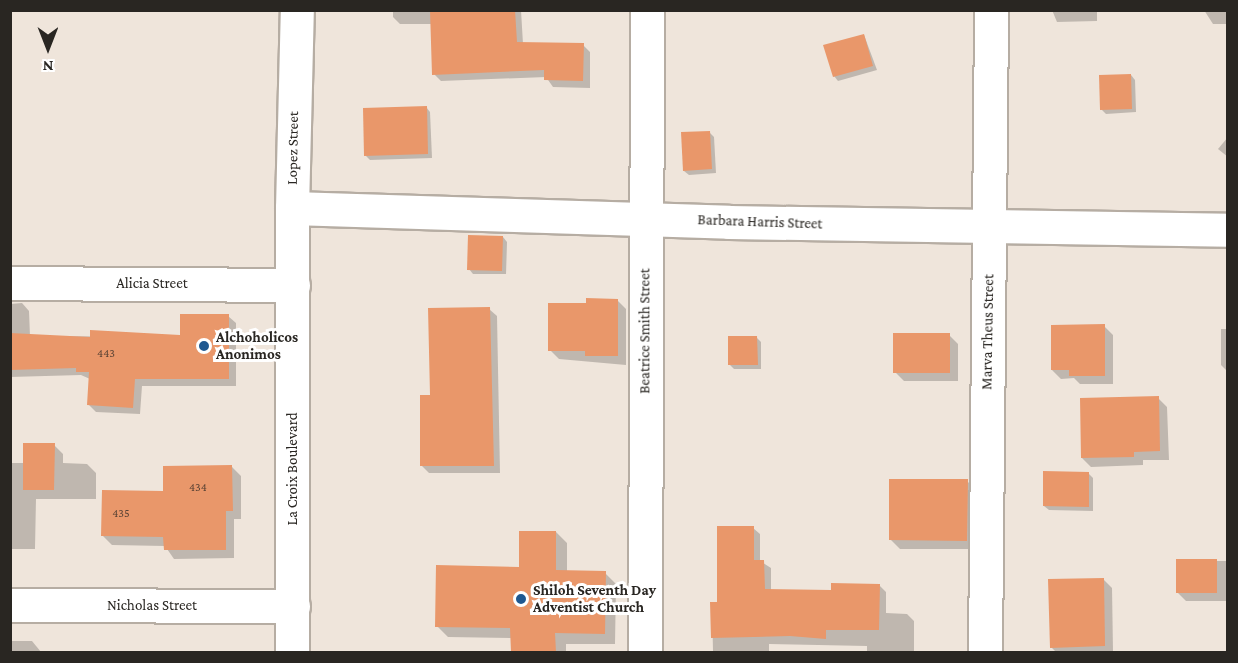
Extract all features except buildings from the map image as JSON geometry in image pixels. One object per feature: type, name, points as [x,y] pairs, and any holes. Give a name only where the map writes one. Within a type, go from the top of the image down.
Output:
[{"type":"street","name":"Lopez Street","points":[[292,285],[297,10]]},
{"type":"street","name":"Beatrice Smith Street","points":[[645,652],[647,10]]},
{"type":"street","name":"Marva Theus Street","points":[[985,652],[991,10]]},
{"type":"street","name":"Barbara Harris Street","points":[[292,208],[989,228],[1227,230]]},
{"type":"street","name":"Alicia Street","points":[[10,283],[292,285]]},
{"type":"street","name":"La Croix Boulevard","points":[[292,285],[292,652]]},
{"type":"street","name":"Nicholas Street","points":[[10,605],[292,606]]},
{"type":"place","name":"Alchoholicos Anonimos","points":[[204,346]]},
{"type":"place","name":"Shiloh Seventh Day Adventist Church","points":[[521,599]]}]
